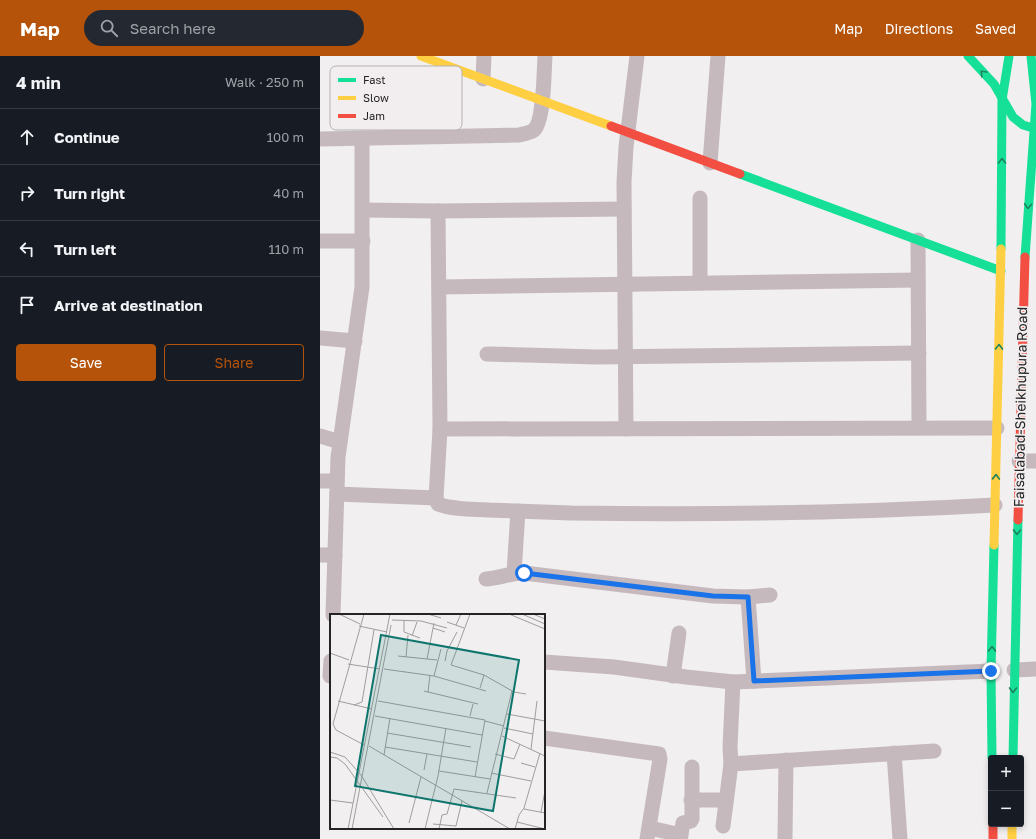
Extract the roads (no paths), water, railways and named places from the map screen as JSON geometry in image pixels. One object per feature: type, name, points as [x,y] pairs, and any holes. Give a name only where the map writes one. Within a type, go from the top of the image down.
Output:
[{"type":"main road","points":[[421,56],[448,66]]},
{"type":"main road","points":[[968,56],[994,84],[1013,117],[1022,125],[1035,130]]},
{"type":"main road","name":"Faisalabad-Sheikhupura Road","points":[[1013,755],[1019,460],[1030,277],[1036,104],[1035,80],[1031,56]]},
{"type":"main road","points":[[1014,59],[1035,80]]},
{"type":"main road","name":"Faisalabad-Sheikhupura Road","points":[[992,755],[991,671],[1001,271],[1002,100],[1014,59]]},
{"type":"main road","points":[[462,71],[1001,271]]},
{"type":"main road","points":[[993,827],[993,839]]},
{"type":"main road","points":[[1012,827],[1012,839]]},
{"type":"street","points":[[483,79],[484,56]]},
{"type":"street","points":[[320,139],[526,133],[535,129],[543,101],[545,56]]},
{"type":"street","points":[[626,429],[624,357],[624,208],[626,147],[637,56]]},
{"type":"street","points":[[710,163],[718,56]]},
{"type":"street","points":[[333,614],[327,555],[337,487],[340,442],[362,287],[362,138]]},
{"type":"street","points":[[700,198],[700,283]]},
{"type":"street","points":[[362,210],[438,211],[624,208]]},
{"type":"street","points":[[438,211],[440,429],[436,498],[438,504],[448,507],[470,509],[590,513],[873,511],[995,504]]},
{"type":"street","points":[[918,240],[919,428]]},
{"type":"street","points":[[320,241],[363,242]]},
{"type":"street","points":[[439,287],[918,280]]},
{"type":"street","points":[[320,338],[355,341]]},
{"type":"street","points":[[487,354],[624,357],[919,353]]},
{"type":"street","points":[[440,429],[997,428]]},
{"type":"street","points":[[320,436],[340,442]]},
{"type":"street","points":[[1019,460],[1036,462]]},
{"type":"street","points":[[320,481],[337,487],[436,498]]},
{"type":"street","points":[[514,573],[518,511]]},
{"type":"street","points":[[486,579],[500,578],[514,573],[524,573],[713,596],[748,597],[770,595]]},
{"type":"street","points":[[748,597],[754,681]]},
{"type":"street","points":[[673,676],[679,633]]},
{"type":"street","points":[[545,662],[614,667],[673,676],[733,682],[991,671]]},
{"type":"street","points":[[1014,670],[1036,669]]},
{"type":"street","points":[[320,674],[330,677]]},
{"type":"street","points":[[723,826],[731,764],[730,747],[733,682]]},
{"type":"street","points":[[545,738],[659,754],[660,759],[649,834],[680,837],[684,823],[691,821],[692,767]]},
{"type":"street","points":[[731,764],[934,751]]},
{"type":"street","points":[[894,753],[900,839]]},
{"type":"street","points":[[785,839],[786,760]]},
{"type":"street","points":[[691,800],[726,800]]}]
